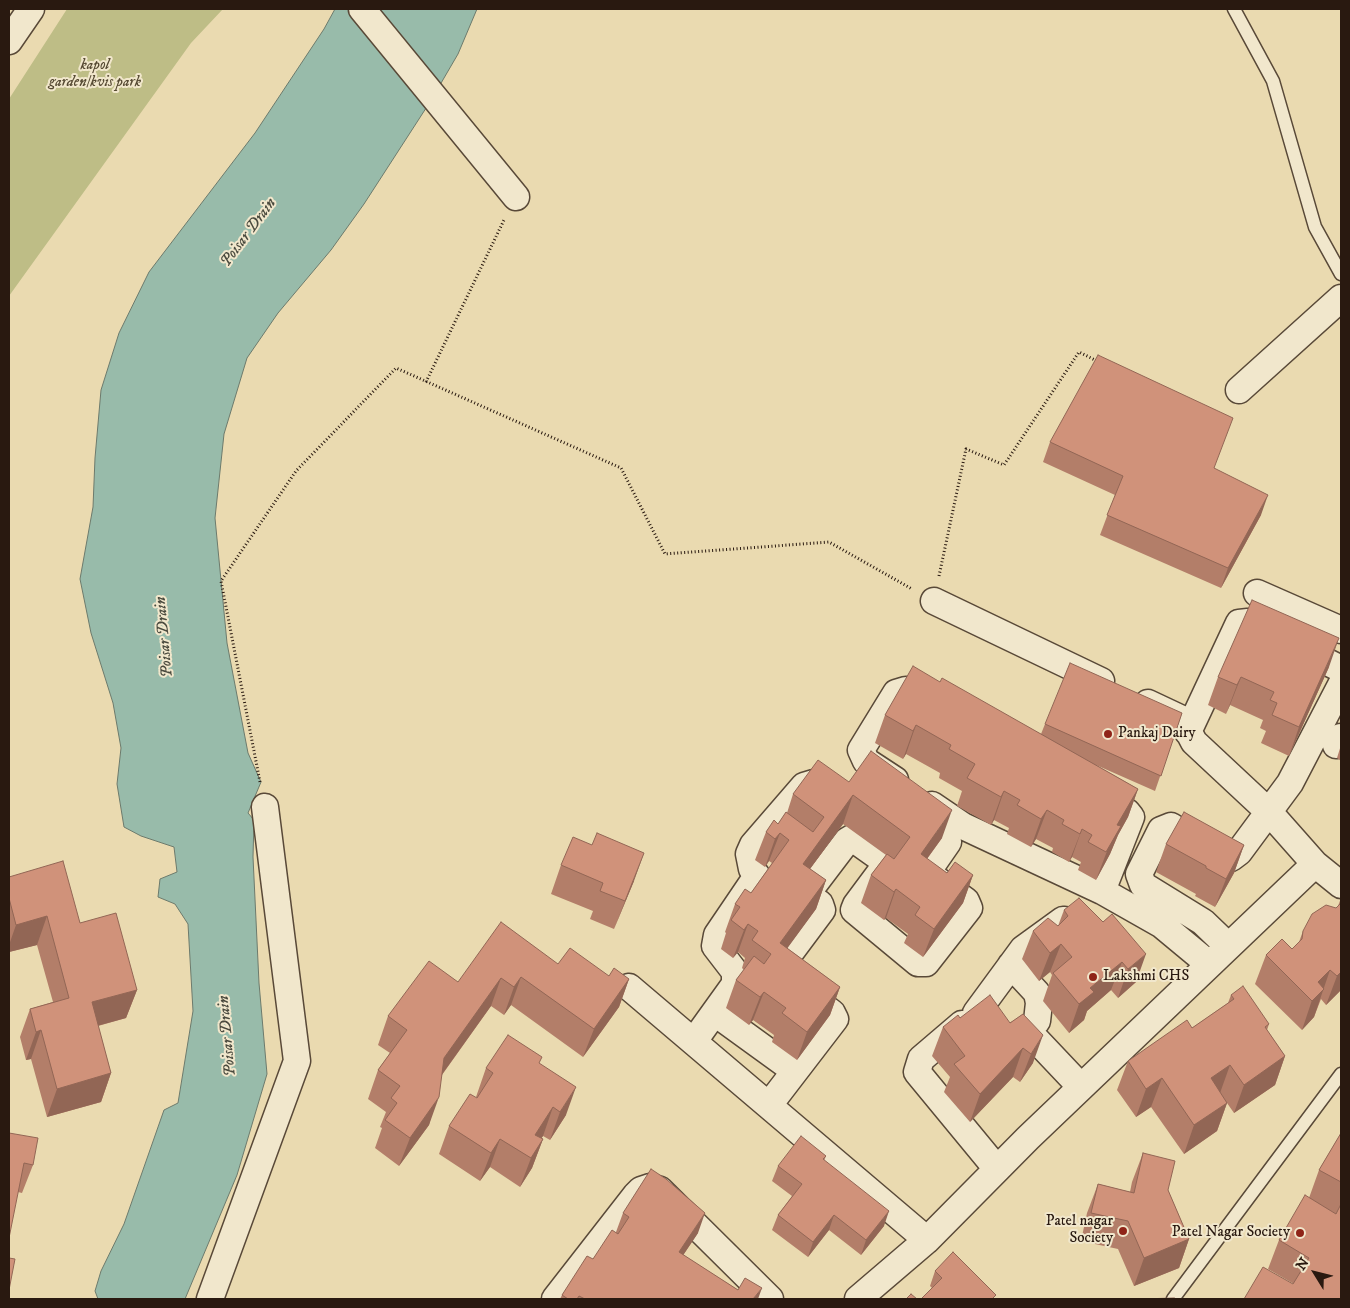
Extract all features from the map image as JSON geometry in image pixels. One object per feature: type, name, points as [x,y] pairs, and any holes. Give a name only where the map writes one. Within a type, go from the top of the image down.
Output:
[{"type":"street","points":[[9,41],[31,9]]},
{"type":"street","points":[[362,9],[516,197]]},
{"type":"street","points":[[1239,390],[1341,298]]},
{"type":"street","points":[[1257,593],[1341,630]]},
{"type":"street","points":[[934,601],[1182,719],[1194,742],[1269,812],[1315,864],[1341,885]]},
{"type":"street","points":[[1188,732],[1239,624],[1248,622],[1341,669]]},
{"type":"street","points":[[1228,946],[1203,922],[1143,884],[1138,874],[1161,830],[1171,826],[1223,858],[1231,858],[1239,852],[1290,783],[1341,685]]},
{"type":"street","points":[[948,714],[906,690],[896,693],[861,750],[866,761],[964,826],[1102,891],[1162,925],[1209,964]]},
{"type":"street","points":[[694,1041],[707,1020],[715,1013],[735,984],[735,972],[715,946],[717,935],[757,876],[752,869],[748,854],[804,786],[814,783],[831,796],[845,786],[866,776],[946,835],[948,842],[930,868],[929,874],[966,901],[969,908],[926,963],[918,963],[854,910],[885,866],[883,860],[852,838],[847,841],[809,891],[810,897],[820,904],[822,910],[778,969],[779,973],[832,1013],[835,1019],[769,1105]]},
{"type":"street","points":[[1076,784],[1127,812],[1132,817],[1102,891]]},
{"type":"street","points":[[210,1299],[297,1060],[265,807]]},
{"type":"street","points":[[858,1299],[926,1240],[997,1168],[1315,864]]},
{"type":"street","points":[[997,1168],[917,1072],[921,1059],[976,1013],[1023,948],[1062,920],[1072,921],[1094,943]]},
{"type":"street","points":[[976,1013],[996,1037],[1003,1040],[1028,1031],[1037,1021],[1039,1003],[1037,993],[1011,966]]},
{"type":"street","points":[[629,987],[926,1240]]},
{"type":"street","points":[[715,1013],[795,1071]]},
{"type":"street","points":[[1028,1031],[1081,1087]]},
{"type":"street","points":[[555,1299],[636,1195],[641,1190],[650,1187],[660,1190],[770,1299]]},
{"type":"lane","points":[[1234,9],[1273,81],[1315,227],[1341,274]]},
{"type":"lane","points":[[1173,1299],[1341,1074]]},
{"type":"path","points":[[426,382],[516,197]]},
{"type":"path","points":[[265,807],[221,581],[296,470],[396,368],[620,468],[665,554],[829,542],[934,601],[966,449],[1004,465],[1079,352],[1105,366]]},
{"type":"green space","name":"kapol garden/kvis park","points":[[67,9],[223,9],[191,43],[9,296],[9,99]]},
{"type":"water","name":"Poisar Drain","points":[[335,9],[477,9],[458,54],[430,102],[364,204],[331,250],[278,313],[247,358],[224,434],[215,518],[227,643],[248,753],[261,782],[248,813],[254,820],[253,857],[259,983],[267,1074],[237,1175],[185,1299],[98,1299],[95,1291],[101,1271],[124,1224],[164,1110],[178,1103],[193,1011],[188,924],[175,904],[158,897],[160,879],[177,872],[174,847],[141,836],[124,827],[117,784],[121,748],[113,703],[91,633],[80,579],[93,507],[101,390],[119,333],[149,272],[255,133],[324,29]]},
{"type":"building","points":[[1098,355],[1233,418],[1214,468],[1268,495],[1228,568],[1107,515],[1123,476],[1050,442]]},
{"type":"building","points":[[1252,600],[1339,638],[1299,727],[1272,715],[1277,703],[1270,700],[1274,692],[1241,677],[1237,685],[1218,677]]},
{"type":"building","name":"Pankaj Dairy","points":[[1070,663],[1182,713],[1161,776],[1045,724]]},
{"type":"building","points":[[913,666],[940,682],[942,678],[1138,789],[1117,825],[1121,826],[1106,852],[1088,842],[1092,835],[1082,829],[1080,834],[1062,824],[1064,820],[1047,810],[1041,819],[1017,805],[1020,800],[1004,791],[1001,797],[967,778],[975,764],[949,749],[951,745],[916,725],[913,731],[885,715]]},
{"type":"building","points":[[871,751],[952,810],[921,854],[947,873],[955,862],[973,875],[934,929],[915,915],[920,907],[896,889],[894,892],[871,875],[887,854],[894,859],[910,837],[853,795],[803,864],[826,880],[780,943],[840,987],[807,1032],[782,1013],[786,1008],[764,992],[760,997],[736,980],[754,956],[764,964],[771,954],[752,940],[758,931],[748,924],[744,930],[731,920],[740,907],[735,904],[745,889],[751,893],[789,840],[780,833],[775,839],[766,832],[774,820],[778,824],[786,812],[813,832],[824,817],[793,794],[818,760],[849,782]]},
{"type":"building","points":[[1184,812],[1244,845],[1226,879],[1166,844]]},
{"type":"building","points":[[597,833],[644,853],[625,901],[600,891],[603,883],[561,865],[573,837],[592,845]]},
{"type":"building","points":[[63,861],[80,923],[116,913],[137,990],[92,1002],[111,1073],[57,1089],[41,1030],[36,1032],[30,1009],[69,998],[47,916],[16,925],[9,898],[9,877]]},
{"type":"building","points":[[1079,898],[1103,922],[1112,914],[1146,954],[1128,969],[1122,962],[1090,988],[1094,992],[1079,1004],[1053,973],[1072,957],[1061,944],[1050,953],[1033,931],[1048,918],[1058,926],[1068,916],[1064,910]]},
{"type":"building","points":[[1341,903],[1341,972],[1337,976],[1330,970],[1318,982],[1324,989],[1312,1001],[1266,955],[1282,939],[1292,949],[1302,939],[1303,931],[1312,914],[1326,905],[1336,908]]},
{"type":"building","points":[[501,922],[558,964],[570,948],[609,976],[614,968],[629,979],[594,1029],[521,977],[514,987],[501,978],[444,1058],[439,1097],[410,1138],[385,1120],[397,1103],[391,1098],[400,1086],[378,1070],[407,1030],[388,1016],[429,961],[458,982]]},
{"type":"building","points":[[1243,986],[1269,1024],[1265,1027],[1285,1056],[1244,1085],[1230,1065],[1211,1078],[1227,1103],[1194,1125],[1162,1078],[1146,1089],[1128,1061],[1187,1020],[1192,1028],[1234,999],[1231,995]]},
{"type":"building","points":[[990,995],[1010,1023],[1023,1014],[1043,1035],[1031,1054],[1023,1048],[980,1094],[954,1064],[965,1056],[943,1027],[958,1015],[960,1018]]},
{"type":"building","points":[[508,1035],[542,1057],[539,1063],[576,1087],[560,1112],[553,1107],[535,1135],[543,1139],[531,1158],[500,1139],[491,1153],[449,1126],[470,1094],[477,1098],[493,1073],[486,1068]]},
{"type":"building","points":[[9,1133],[38,1138],[33,1165],[24,1163],[9,1238]]},
{"type":"building","points":[[1341,1133],[1341,1182],[1319,1170]]},
{"type":"building","points":[[801,1136],[826,1156],[823,1159],[889,1211],[866,1240],[834,1215],[813,1242],[778,1215],[802,1184],[778,1166]]},
{"type":"building","points":[[1143,1153],[1175,1161],[1168,1190],[1189,1239],[1144,1258],[1128,1221],[1091,1213],[1098,1184],[1134,1193]]},
{"type":"building","points":[[651,1169],[666,1179],[705,1213],[679,1252],[738,1290],[745,1278],[762,1288],[753,1299],[585,1299],[579,1296],[577,1299],[568,1299],[562,1295],[587,1256],[593,1259],[612,1230],[618,1234],[629,1217],[623,1213]]},
{"type":"building","points":[[1305,1195],[1336,1214],[1341,1204],[1341,1299],[1244,1299],[1263,1267],[1293,1284],[1309,1258],[1279,1240]]},
{"type":"building","points":[[953,1252],[996,1295],[992,1299],[921,1299],[942,1278],[935,1271]]},
{"type":"building","points":[[9,1258],[15,1259],[9,1290]]},
{"type":"building","points":[[911,1294],[917,1299],[906,1299]]},
{"type":"building","points":[[1174,1298],[1173,1299],[1141,1299]]},
{"type":"place","name":"Pankaj Dairy","points":[[1108,734]]},
{"type":"place","name":"Lakshmi CHS","points":[[1093,977]]},
{"type":"place","name":"Patel nagar Society","points":[[1123,1231]]},
{"type":"place","name":"Patel Nagar Society","points":[[1300,1233]]}]
